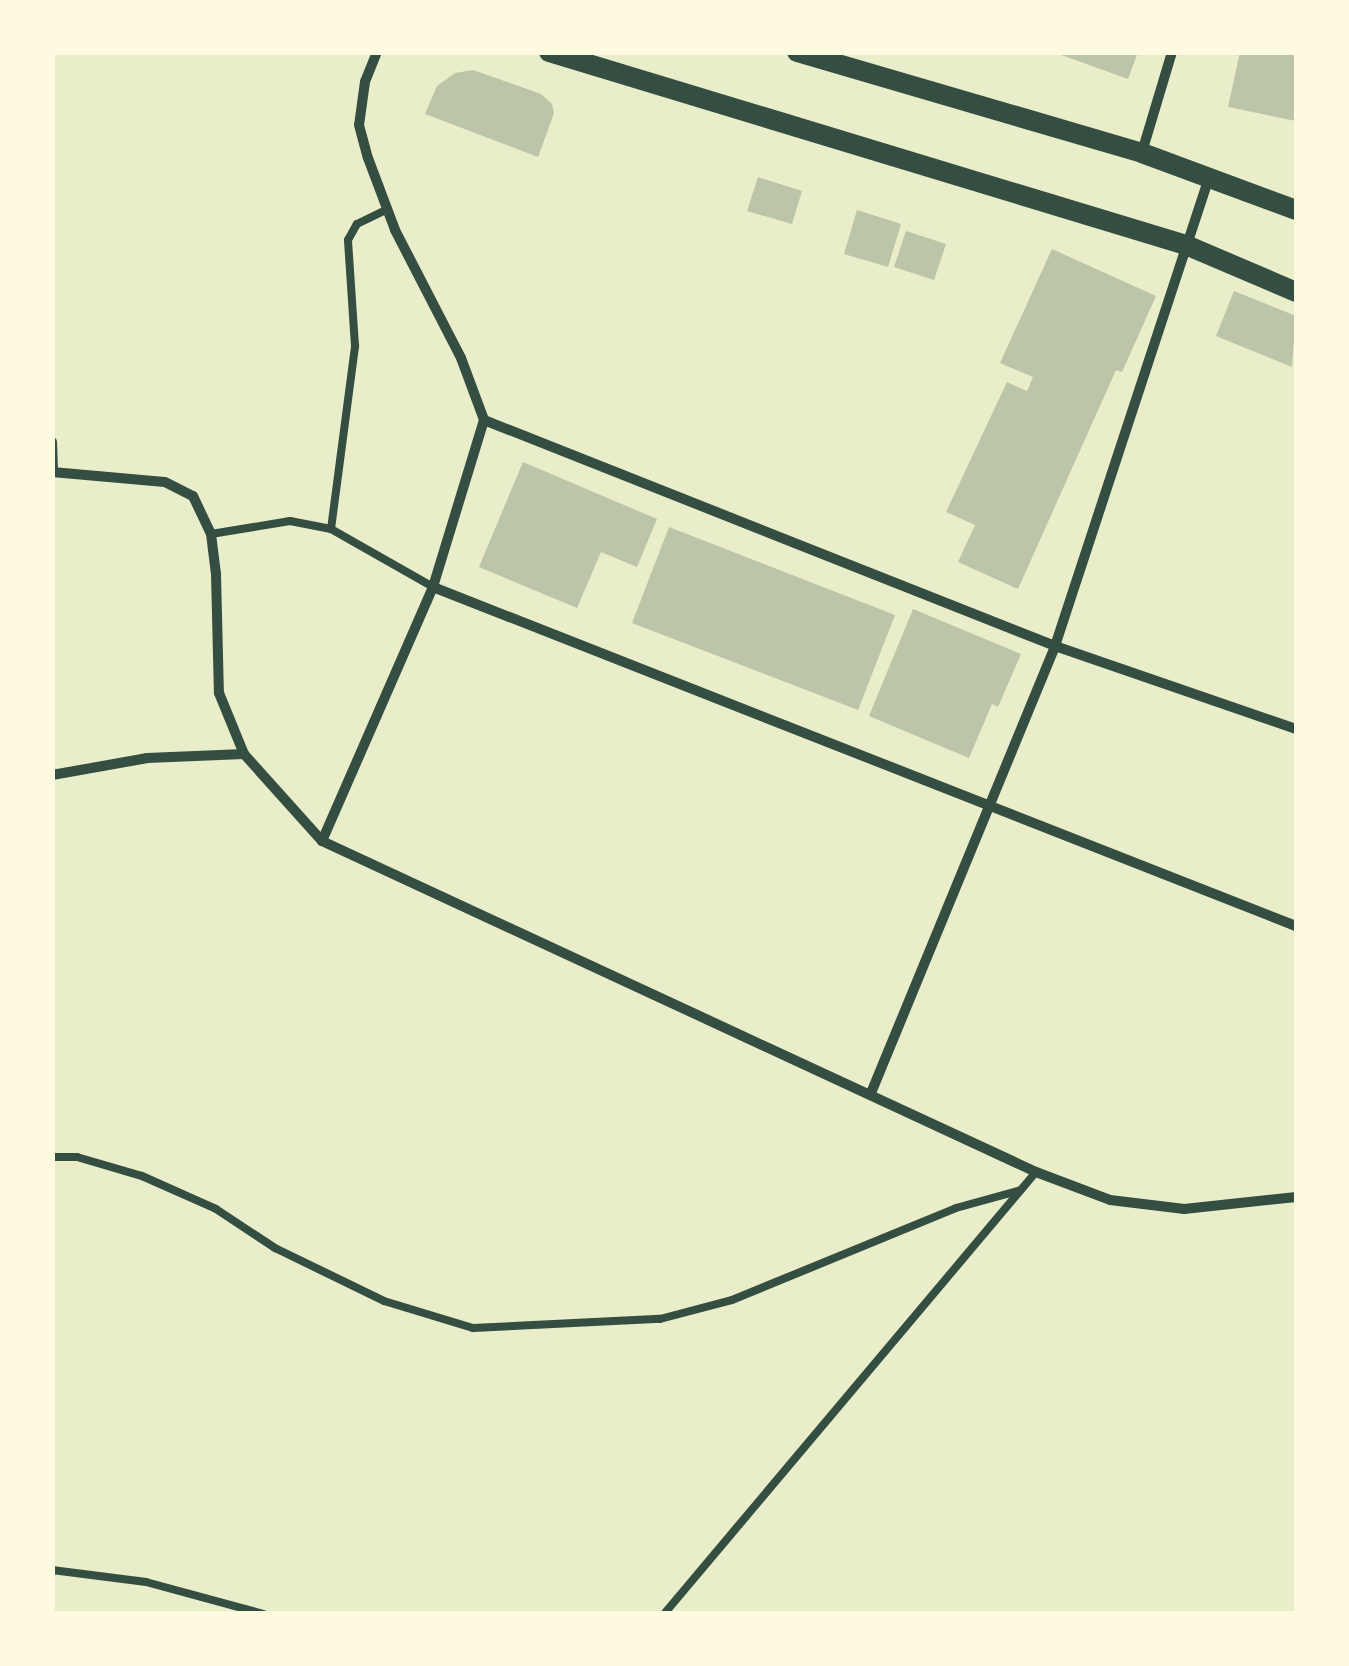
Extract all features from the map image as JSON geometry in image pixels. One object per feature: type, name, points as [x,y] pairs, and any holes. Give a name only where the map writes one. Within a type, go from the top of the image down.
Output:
[{"type":"main road","points":[[549,52],[1186,245],[1296,292]]},
{"type":"main road","points":[[797,52],[1142,153],[1296,210]]},
{"type":"street","points":[[322,842],[432,588],[484,420],[462,358],[388,209],[359,125],[365,82],[376,52]]},
{"type":"street","points":[[1142,153],[1172,52]]},
{"type":"street","points":[[871,1093],[1055,646],[1210,175]]},
{"type":"street","points":[[484,420],[1055,646],[1296,729]]},
{"type":"street","points":[[52,442],[53,472],[165,482],[194,496],[210,534],[218,693],[244,754],[322,842],[1036,1172],[1110,1200],[1184,1209],[1296,1197]]},
{"type":"street","points":[[432,588],[1296,926]]},
{"type":"street","points":[[52,776],[147,758],[244,754]]},
{"type":"lane","points":[[330,530],[355,346],[348,240],[357,224],[388,209]]},
{"type":"lane","points":[[210,534],[290,520],[330,530],[432,588]]},
{"type":"lane","points":[[52,1156],[77,1157],[142,1176],[216,1210],[275,1248],[384,1301],[473,1328],[589,1325],[678,1314],[732,1300],[956,1208],[1021,1190]]},
{"type":"lane","points":[[664,1614],[1036,1172]]},
{"type":"lane","points":[[52,1570],[146,1582],[264,1614]]},
{"type":"building","points":[[1053,52],[1138,52],[1128,79]]},
{"type":"building","points":[[1240,52],[1296,52],[1296,121],[1228,107]]},
{"type":"building","points":[[473,70],[541,94],[552,104],[554,113],[538,157],[425,114],[437,86],[455,73]]},
{"type":"building","points":[[758,177],[802,191],[792,224],[747,211]]},
{"type":"building","points":[[857,210],[901,224],[888,267],[844,254]]},
{"type":"building","points":[[906,231],[946,244],[934,280],[894,267]]},
{"type":"building","points":[[1052,249],[1156,296],[1122,372],[1116,370],[1018,589],[958,562],[975,525],[946,512],[1007,382],[1027,391],[1033,377],[1000,363]]},
{"type":"building","points":[[1234,291],[1296,316],[1292,367],[1216,336]]},
{"type":"building","points":[[523,462],[657,519],[637,567],[601,552],[577,608],[479,567]]},
{"type":"building","points":[[669,527],[895,615],[858,710],[632,623]]},
{"type":"building","points":[[913,609],[1021,654],[998,707],[992,704],[969,758],[869,716]]}]
